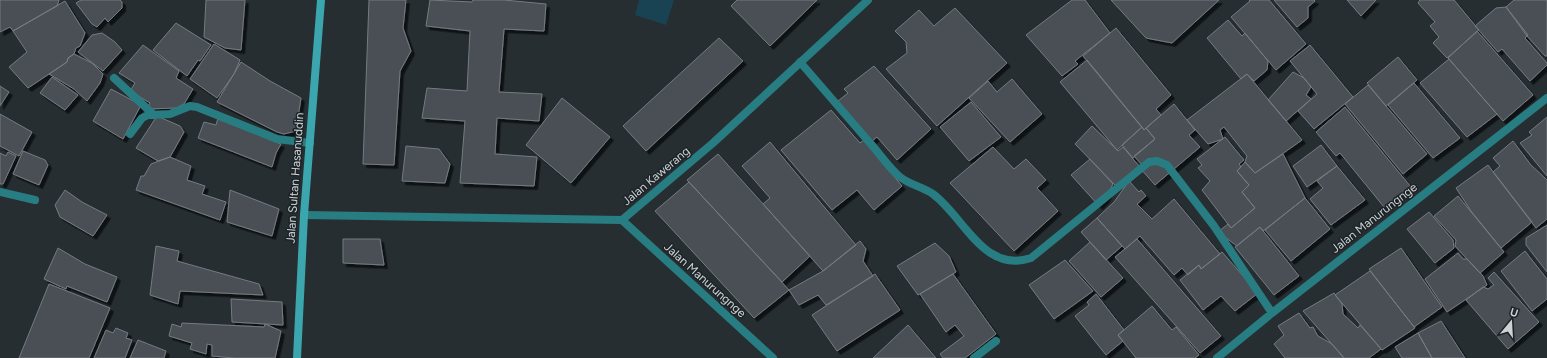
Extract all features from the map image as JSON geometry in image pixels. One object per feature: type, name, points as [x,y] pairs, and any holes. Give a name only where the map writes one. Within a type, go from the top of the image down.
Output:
[{"type":"main road","name":"Jalan Sultan Hasanuddin","points":[[297,358],[304,214],[321,0]]},
{"type":"street","name":"Jalan Kawerang","points":[[304,214],[622,220],[713,143],[868,0]]},
{"type":"street","points":[[800,62],[901,178],[932,194],[948,208],[969,233],[991,254],[1003,260],[1021,261],[1031,258],[1150,162],[1157,161],[1167,165],[1214,226],[1272,313]]},
{"type":"street","points":[[114,78],[154,115]]},
{"type":"street","name":"Jalan Manurungnge","points":[[1217,358],[1272,313],[1547,98]]},
{"type":"street","points":[[130,134],[142,118],[154,115],[170,114],[190,106],[197,107],[277,139],[310,143]]},
{"type":"street","points":[[0,192],[35,200]]},
{"type":"street","name":"Jalan Manurungnge","points":[[622,220],[773,358]]},
{"type":"street","points":[[974,358],[996,341]]},
{"type":"shaded area","points":[[639,0],[674,0],[666,25],[635,15]]},
{"type":"building","points":[[0,0],[59,0],[57,6],[13,31],[10,27],[0,32]]},
{"type":"building","points":[[81,0],[120,0],[122,2],[122,8],[108,22],[105,18],[97,27],[92,24],[76,3]]},
{"type":"building","points":[[206,0],[245,0],[241,50],[225,48],[204,37]]},
{"type":"building","points":[[369,0],[406,0],[403,28],[411,51],[400,71],[394,165],[363,164]]},
{"type":"building","points":[[430,0],[472,2],[473,0],[504,0],[546,4],[544,31],[504,29],[499,92],[542,94],[539,121],[497,118],[495,154],[537,157],[534,186],[460,183],[465,121],[422,118],[427,88],[467,91],[470,31],[426,26]]},
{"type":"building","points":[[737,0],[817,0],[770,46],[731,6]]},
{"type":"building","points":[[1072,0],[1085,0],[1110,33],[1075,61],[1078,64],[1062,76],[1026,35]]},
{"type":"building","points":[[1111,0],[1219,0],[1172,43],[1146,38]]},
{"type":"building","points":[[1249,0],[1269,0],[1306,44],[1276,70],[1231,17],[1250,1]]},
{"type":"building","points":[[1274,0],[1315,1],[1308,7],[1308,18],[1297,27]]},
{"type":"building","points":[[1347,0],[1376,0],[1361,16]]},
{"type":"building","points":[[1420,0],[1454,0],[1479,30],[1447,58],[1433,43],[1439,37],[1430,26],[1435,22],[1418,3]]},
{"type":"building","points":[[1514,0],[1547,0],[1547,56],[1545,56],[1527,36],[1506,7]]},
{"type":"building","points":[[65,1],[85,33],[80,46],[76,48],[74,54],[68,58],[67,62],[28,88],[9,67],[27,52],[13,31]]},
{"type":"building","points":[[1506,7],[1528,35],[1525,38],[1547,63],[1547,65],[1530,81],[1502,49],[1498,52],[1475,26],[1496,8]]},
{"type":"building","points":[[955,8],[1007,63],[937,126],[886,69],[907,53],[906,42],[895,31],[919,10],[934,26]]},
{"type":"building","points":[[1228,20],[1242,36],[1245,33],[1268,61],[1267,70],[1254,81],[1247,74],[1241,79],[1207,38]]},
{"type":"building","points":[[176,23],[211,45],[187,76],[153,50]]},
{"type":"building","points":[[1116,28],[1171,95],[1156,109],[1161,115],[1144,130],[1083,56]]},
{"type":"building","points":[[1477,31],[1533,95],[1503,121],[1448,58]]},
{"type":"building","points":[[102,33],[115,42],[122,50],[103,71],[78,52],[92,35]]},
{"type":"building","points":[[719,38],[743,61],[646,151],[623,126]]},
{"type":"building","points":[[214,44],[240,60],[234,74],[217,98],[190,79]]},
{"type":"building","points":[[143,45],[179,71],[176,78],[193,89],[184,104],[176,108],[147,109],[150,103],[130,91],[135,83],[119,73]]},
{"type":"building","points":[[1310,45],[1353,97],[1314,129],[1298,111],[1317,94],[1290,61]]},
{"type":"building","points":[[74,54],[92,63],[103,74],[100,83],[87,101],[74,89],[49,74],[67,62],[68,58]]},
{"type":"building","points":[[1398,57],[1417,80],[1386,106],[1367,83]]},
{"type":"building","points":[[1449,59],[1497,114],[1467,137],[1420,83]]},
{"type":"building","points":[[1087,60],[1142,127],[1117,150],[1060,82]]},
{"type":"building","points":[[241,62],[270,81],[301,98],[296,131],[284,134],[277,132],[217,102]]},
{"type":"building","points":[[874,66],[931,129],[897,160],[877,137],[872,141],[838,101],[848,93],[844,89]]},
{"type":"building","points":[[1293,72],[1304,78],[1311,87],[1306,95],[1311,99],[1286,121],[1268,100]]},
{"type":"building","points":[[1247,74],[1302,140],[1255,173],[1245,162],[1247,156],[1224,127],[1220,130],[1223,139],[1208,144],[1187,120]]},
{"type":"building","points":[[52,77],[78,95],[65,110],[40,93]]},
{"type":"building","points":[[1012,79],[1042,114],[1010,142],[969,98],[988,81],[997,92]]},
{"type":"building","points":[[1414,83],[1460,138],[1433,158],[1388,105]]},
{"type":"building","points":[[1368,85],[1427,154],[1403,174],[1345,104]]},
{"type":"building","points":[[0,86],[9,92],[0,106]]},
{"type":"building","points":[[111,89],[141,105],[123,139],[93,121]]},
{"type":"building","points":[[562,98],[610,137],[571,183],[526,145]]},
{"type":"building","points":[[971,102],[1001,137],[969,161],[940,127]]},
{"type":"building","points":[[1174,104],[1195,130],[1189,135],[1200,147],[1155,185],[1140,168],[1143,166],[1134,156],[1155,139],[1146,128]]},
{"type":"building","points":[[1345,107],[1411,187],[1384,207],[1340,153],[1336,156],[1316,132]]},
{"type":"building","points":[[831,110],[860,143],[864,140],[902,186],[874,210],[857,190],[832,210],[781,150]]},
{"type":"building","points":[[0,114],[32,132],[19,156],[0,146]]},
{"type":"building","points":[[157,116],[180,126],[184,132],[170,157],[158,161],[136,148]]},
{"type":"building","points":[[1547,117],[1547,176],[1520,143],[1532,135],[1529,132]]},
{"type":"building","points":[[218,118],[281,144],[276,153],[272,167],[198,138],[204,122],[216,125]]},
{"type":"building","points":[[1092,126],[1118,151],[1123,147],[1139,166],[1116,186],[1075,144]]},
{"type":"building","points":[[1142,127],[1144,130],[1146,128],[1155,139],[1133,158],[1122,145]]},
{"type":"building","points":[[1225,137],[1244,160],[1239,164],[1241,167],[1237,171],[1249,185],[1242,192],[1255,208],[1231,228],[1202,190],[1210,181],[1198,168],[1202,165],[1197,159]]},
{"type":"building","points":[[1513,141],[1531,165],[1547,180],[1547,219],[1536,228],[1493,172],[1500,166],[1493,158]]},
{"type":"building","points":[[770,142],[856,245],[823,271],[763,204],[770,198],[742,166]]},
{"type":"building","points":[[1321,145],[1337,166],[1307,187],[1293,166]]},
{"type":"building","points":[[406,146],[439,149],[450,164],[445,183],[402,181]]},
{"type":"building","points":[[993,147],[1014,169],[1026,159],[1046,180],[1037,188],[1058,211],[1014,251],[950,183]]},
{"type":"building","points":[[23,151],[45,160],[48,165],[39,185],[13,174]]},
{"type":"building","points":[[8,152],[16,156],[3,184],[0,184],[0,153],[6,156]]},
{"type":"building","points":[[718,154],[810,256],[782,282],[687,180]]},
{"type":"building","points":[[1283,154],[1305,198],[1263,231],[1260,227],[1237,246],[1218,232],[1228,224],[1231,228],[1255,208],[1242,192],[1249,185],[1237,171],[1245,162],[1255,173]]},
{"type":"building","points":[[170,157],[191,166],[187,180],[205,186],[202,194],[226,202],[220,220],[136,190],[141,176],[144,176],[151,164]]},
{"type":"building","points":[[1090,159],[1113,184],[1105,200],[1099,206],[1071,175]]},
{"type":"building","points":[[1488,165],[1532,222],[1501,248],[1471,211],[1456,188]]},
{"type":"building","points":[[1337,166],[1365,200],[1331,225],[1310,199],[1323,188],[1317,181]]},
{"type":"building","points":[[1129,181],[1139,192],[1141,190],[1146,196],[1137,204],[1152,219],[1174,199],[1220,254],[1201,269],[1199,265],[1188,275],[1182,268],[1174,275],[1140,236],[1125,249],[1097,218],[1114,202]]},
{"type":"building","points":[[689,182],[789,290],[754,318],[655,211]]},
{"type":"building","points":[[65,190],[82,202],[107,215],[93,236],[60,217],[55,205]]},
{"type":"building","points":[[230,190],[279,209],[272,236],[227,222]]},
{"type":"building","points":[[1458,196],[1504,252],[1480,273],[1455,246],[1456,240],[1434,216]]},
{"type":"building","points":[[1305,198],[1330,229],[1291,261],[1265,230]]},
{"type":"building","points":[[1429,212],[1453,240],[1454,248],[1435,263],[1407,229]]},
{"type":"building","points":[[1097,218],[1122,246],[1106,260],[1081,232]]},
{"type":"building","points":[[1547,225],[1547,272],[1526,245],[1526,238]]},
{"type":"building","points":[[1260,227],[1299,276],[1274,295],[1235,247]]},
{"type":"building","points":[[343,239],[380,239],[384,265],[343,263]]},
{"type":"building","points":[[1137,239],[1221,336],[1200,353],[1115,257]]},
{"type":"building","points":[[860,241],[866,249],[863,261],[873,276],[826,305],[818,295],[799,305],[789,290],[823,271]]},
{"type":"building","points":[[1090,242],[1123,278],[1101,297],[1069,261]]},
{"type":"building","points":[[935,243],[949,256],[956,272],[918,295],[897,266]]},
{"type":"building","points":[[156,246],[179,251],[177,261],[259,284],[263,295],[180,291],[178,304],[150,295]]},
{"type":"building","points":[[58,248],[85,264],[117,277],[107,302],[67,286],[66,289],[44,279]]},
{"type":"building","points":[[1401,248],[1442,307],[1414,327],[1369,269]]},
{"type":"building","points":[[1525,251],[1547,279],[1547,299],[1532,311],[1501,271]]},
{"type":"building","points":[[1222,252],[1258,293],[1235,311],[1221,296],[1203,310],[1180,280],[1199,265],[1201,269]]},
{"type":"building","points":[[1458,253],[1463,259],[1467,259],[1483,276],[1487,285],[1447,312],[1425,279]]},
{"type":"building","points":[[1065,260],[1093,291],[1054,319],[1029,285]]},
{"type":"building","points":[[1370,271],[1415,328],[1382,350],[1335,295]]},
{"type":"building","points":[[1494,272],[1539,322],[1508,349],[1466,300],[1483,287],[1488,289],[1494,285],[1488,278]]},
{"type":"building","points":[[875,274],[900,310],[837,351],[812,315]]},
{"type":"building","points":[[953,274],[996,334],[965,358],[943,358],[940,354],[964,336],[955,325],[946,332],[920,294]]},
{"type":"building","points":[[49,284],[110,308],[89,358],[19,358]]},
{"type":"building","points":[[1334,293],[1342,304],[1343,314],[1358,328],[1360,325],[1381,349],[1369,358],[1344,358],[1303,311]]},
{"type":"building","points":[[1096,294],[1124,330],[1118,335],[1123,341],[1106,355],[1075,316],[1089,305],[1087,302]]},
{"type":"building","points":[[231,299],[282,302],[283,325],[232,322]]},
{"type":"building","points":[[1152,306],[1172,330],[1176,327],[1199,355],[1195,358],[1136,358],[1118,335]]},
{"type":"building","points":[[1299,313],[1310,328],[1313,327],[1318,336],[1332,344],[1344,358],[1285,358],[1274,344],[1284,335],[1278,326]]},
{"type":"building","points":[[1441,321],[1465,358],[1432,358],[1418,333]]},
{"type":"building","points":[[182,323],[264,327],[265,324],[281,331],[275,358],[234,358],[212,356],[212,345],[207,344],[206,354],[190,349],[192,343],[169,336],[172,324],[181,327]]},
{"type":"building","points":[[908,325],[936,358],[873,358]]},
{"type":"building","points":[[116,328],[128,333],[126,338],[132,340],[125,358],[94,358],[106,330],[113,333]]},
{"type":"building","points":[[1418,333],[1432,358],[1402,358],[1395,347]]},
{"type":"building","points":[[138,340],[166,351],[164,358],[130,358]]}]
